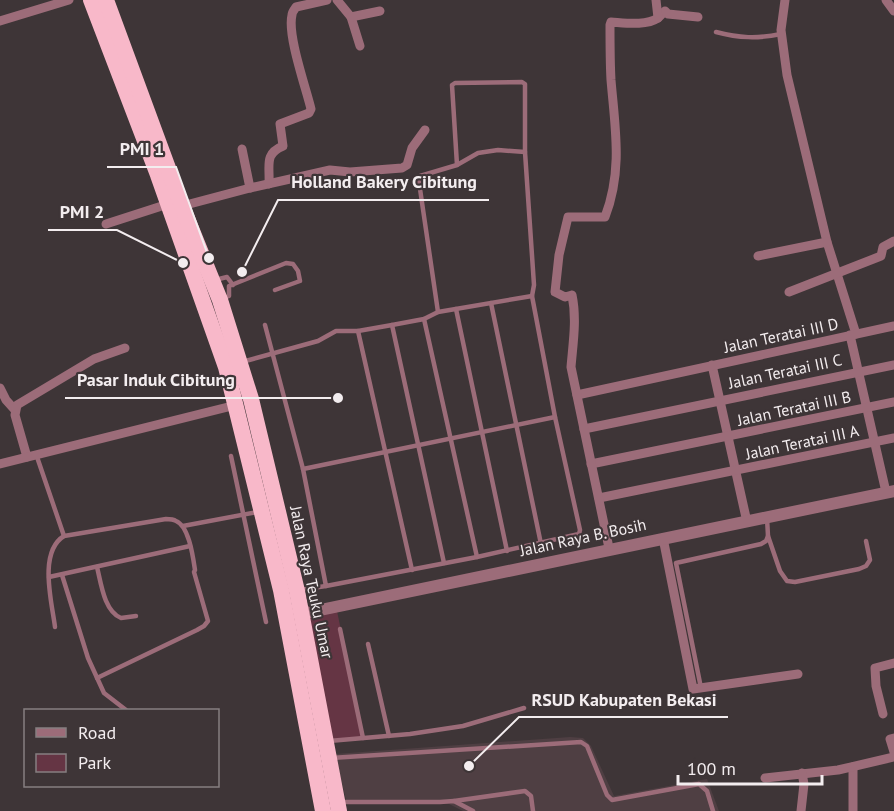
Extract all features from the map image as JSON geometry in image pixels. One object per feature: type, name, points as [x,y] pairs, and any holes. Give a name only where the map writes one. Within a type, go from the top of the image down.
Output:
[{"type":"highway","points":[[91,0],[164,173]]},
{"type":"highway","points":[[106,0],[175,205],[233,365]]},
{"type":"highway","points":[[175,205],[220,300],[233,365]]},
{"type":"highway","name":"Jalan Raya Teuku Umar","points":[[233,365],[236,405],[263,512],[330,807]]},
{"type":"highway","name":"Jalan Raya Teuku Umar","points":[[233,365],[251,399],[297,591],[330,758],[330,807]]},
{"type":"street","points":[[0,21],[69,0]]},
{"type":"street","points":[[269,184],[270,154],[273,150],[283,146],[280,124],[309,113],[311,109],[295,48],[291,25],[292,15],[296,7],[327,0]]},
{"type":"street","points":[[337,0],[351,17],[360,46]]},
{"type":"street","points":[[656,0],[658,18]]},
{"type":"street","points":[[785,0],[782,34],[788,75],[827,242],[853,335],[858,371],[874,442],[890,492]]},
{"type":"street","points":[[886,0],[894,11]]},
{"type":"street","points":[[351,17],[380,11]]},
{"type":"street","points":[[609,548],[571,367],[574,340],[572,295],[565,297],[555,292],[559,255],[568,218],[605,217],[615,182],[618,148],[611,80],[611,22],[643,23],[658,18],[665,11],[668,14],[698,17]]},
{"type":"street","points":[[106,224],[175,205],[330,170],[350,172],[402,168],[407,165],[412,148],[425,130]]},
{"type":"street","points":[[242,149],[250,188]]},
{"type":"street","points":[[789,292],[881,256],[883,247],[894,241]]},
{"type":"street","points":[[758,256],[827,242]]},
{"type":"street","name":"Jalan Teratai III D","points":[[577,395],[894,326]]},
{"type":"street","points":[[31,456],[15,416],[17,405],[94,359],[125,348]]},
{"type":"street","points":[[712,365],[747,522]]},
{"type":"street","name":"Jalan Teratai III C","points":[[584,429],[894,365]]},
{"type":"street","points":[[0,388],[6,400],[15,410]]},
{"type":"street","name":"Jalan Teratai III B","points":[[591,464],[894,402]]},
{"type":"street","points":[[0,464],[236,405]]},
{"type":"street","name":"Jalan Teratai III A","points":[[598,498],[894,438]]},
{"type":"street","name":"Jalan Raya B. Bosih","points":[[301,614],[609,548],[890,492]]},
{"type":"street","points":[[663,538],[693,689],[798,674]]},
{"type":"street","points":[[282,601],[294,612],[301,614]]},
{"type":"street","points":[[883,714],[876,686],[875,668],[894,663]]},
{"type":"street","points":[[894,738],[890,739],[894,752]]},
{"type":"street","points":[[765,778],[853,767],[894,757]]},
{"type":"street","points":[[853,767],[853,811]]},
{"type":"street","points":[[801,811],[804,784],[802,773]]},
{"type":"lane","points":[[716,32],[750,39],[782,34]]},
{"type":"lane","points":[[297,591],[541,544],[577,536],[580,530],[532,296],[534,285],[525,152],[525,84],[522,82],[455,83],[451,86],[457,165]]},
{"type":"lane","points":[[438,312],[420,176],[457,165],[478,153],[498,150],[525,152]]},
{"type":"lane","points":[[220,300],[229,296],[230,286],[286,263],[293,264],[298,271],[300,281],[274,290]]},
{"type":"lane","points":[[212,281],[227,277],[233,285]]},
{"type":"lane","points":[[233,365],[318,341],[336,331],[358,331],[392,326],[423,319],[438,312],[532,296]]},
{"type":"lane","points":[[491,303],[541,544]]},
{"type":"lane","points":[[456,309],[507,551]]},
{"type":"lane","points":[[423,319],[477,557]]},
{"type":"lane","points":[[265,325],[303,469],[326,586]]},
{"type":"lane","points":[[392,326],[444,563]]},
{"type":"lane","points":[[358,331],[412,570]]},
{"type":"lane","points":[[303,469],[555,417]]},
{"type":"lane","points":[[31,456],[64,536]]},
{"type":"lane","points":[[231,456],[266,622]]},
{"type":"lane","points":[[183,526],[243,513],[263,512]]},
{"type":"lane","points":[[767,518],[768,536],[780,571],[787,581],[795,582],[866,566],[870,560],[866,541]]},
{"type":"lane","points":[[55,627],[48,566],[57,540],[64,536],[166,519],[176,520],[183,526],[208,621],[204,626],[97,678]]},
{"type":"lane","points":[[700,683],[676,563],[761,544],[768,536]]},
{"type":"lane","points":[[49,577],[190,546]]},
{"type":"lane","points":[[97,567],[105,597],[112,612],[121,618],[136,616]]},
{"type":"lane","points":[[62,575],[97,678],[104,693],[124,709]]},
{"type":"lane","points":[[340,629],[363,738]]},
{"type":"lane","points":[[368,644],[389,736]]},
{"type":"lane","points":[[326,741],[389,736],[463,726],[524,708]]},
{"type":"lane","points":[[330,758],[581,742],[587,746],[607,795],[612,800],[699,784],[707,791],[713,811]]},
{"type":"lane","points":[[330,807],[453,801],[525,791],[531,796],[533,811]]},
{"type":"lane","points":[[453,801],[473,811]]},
{"type":"shaded area","points":[[570,737],[583,738],[591,746],[614,796],[707,779],[719,811],[463,811],[449,804],[346,800],[335,754]]},
{"type":"green space","points":[[336,606],[363,738],[326,741],[288,607]]},
{"type":"place","name":"PMI 1","points":[[209,258]]},
{"type":"place","name":"PMI 2","points":[[183,263]]},
{"type":"place","name":"Holland Bakery Cibitung","points":[[242,272]]},
{"type":"place","name":"Pasar Induk Cibitung","points":[[338,398]]},
{"type":"place","name":"RSUD Kabupaten Bekasi","points":[[469,766]]}]
